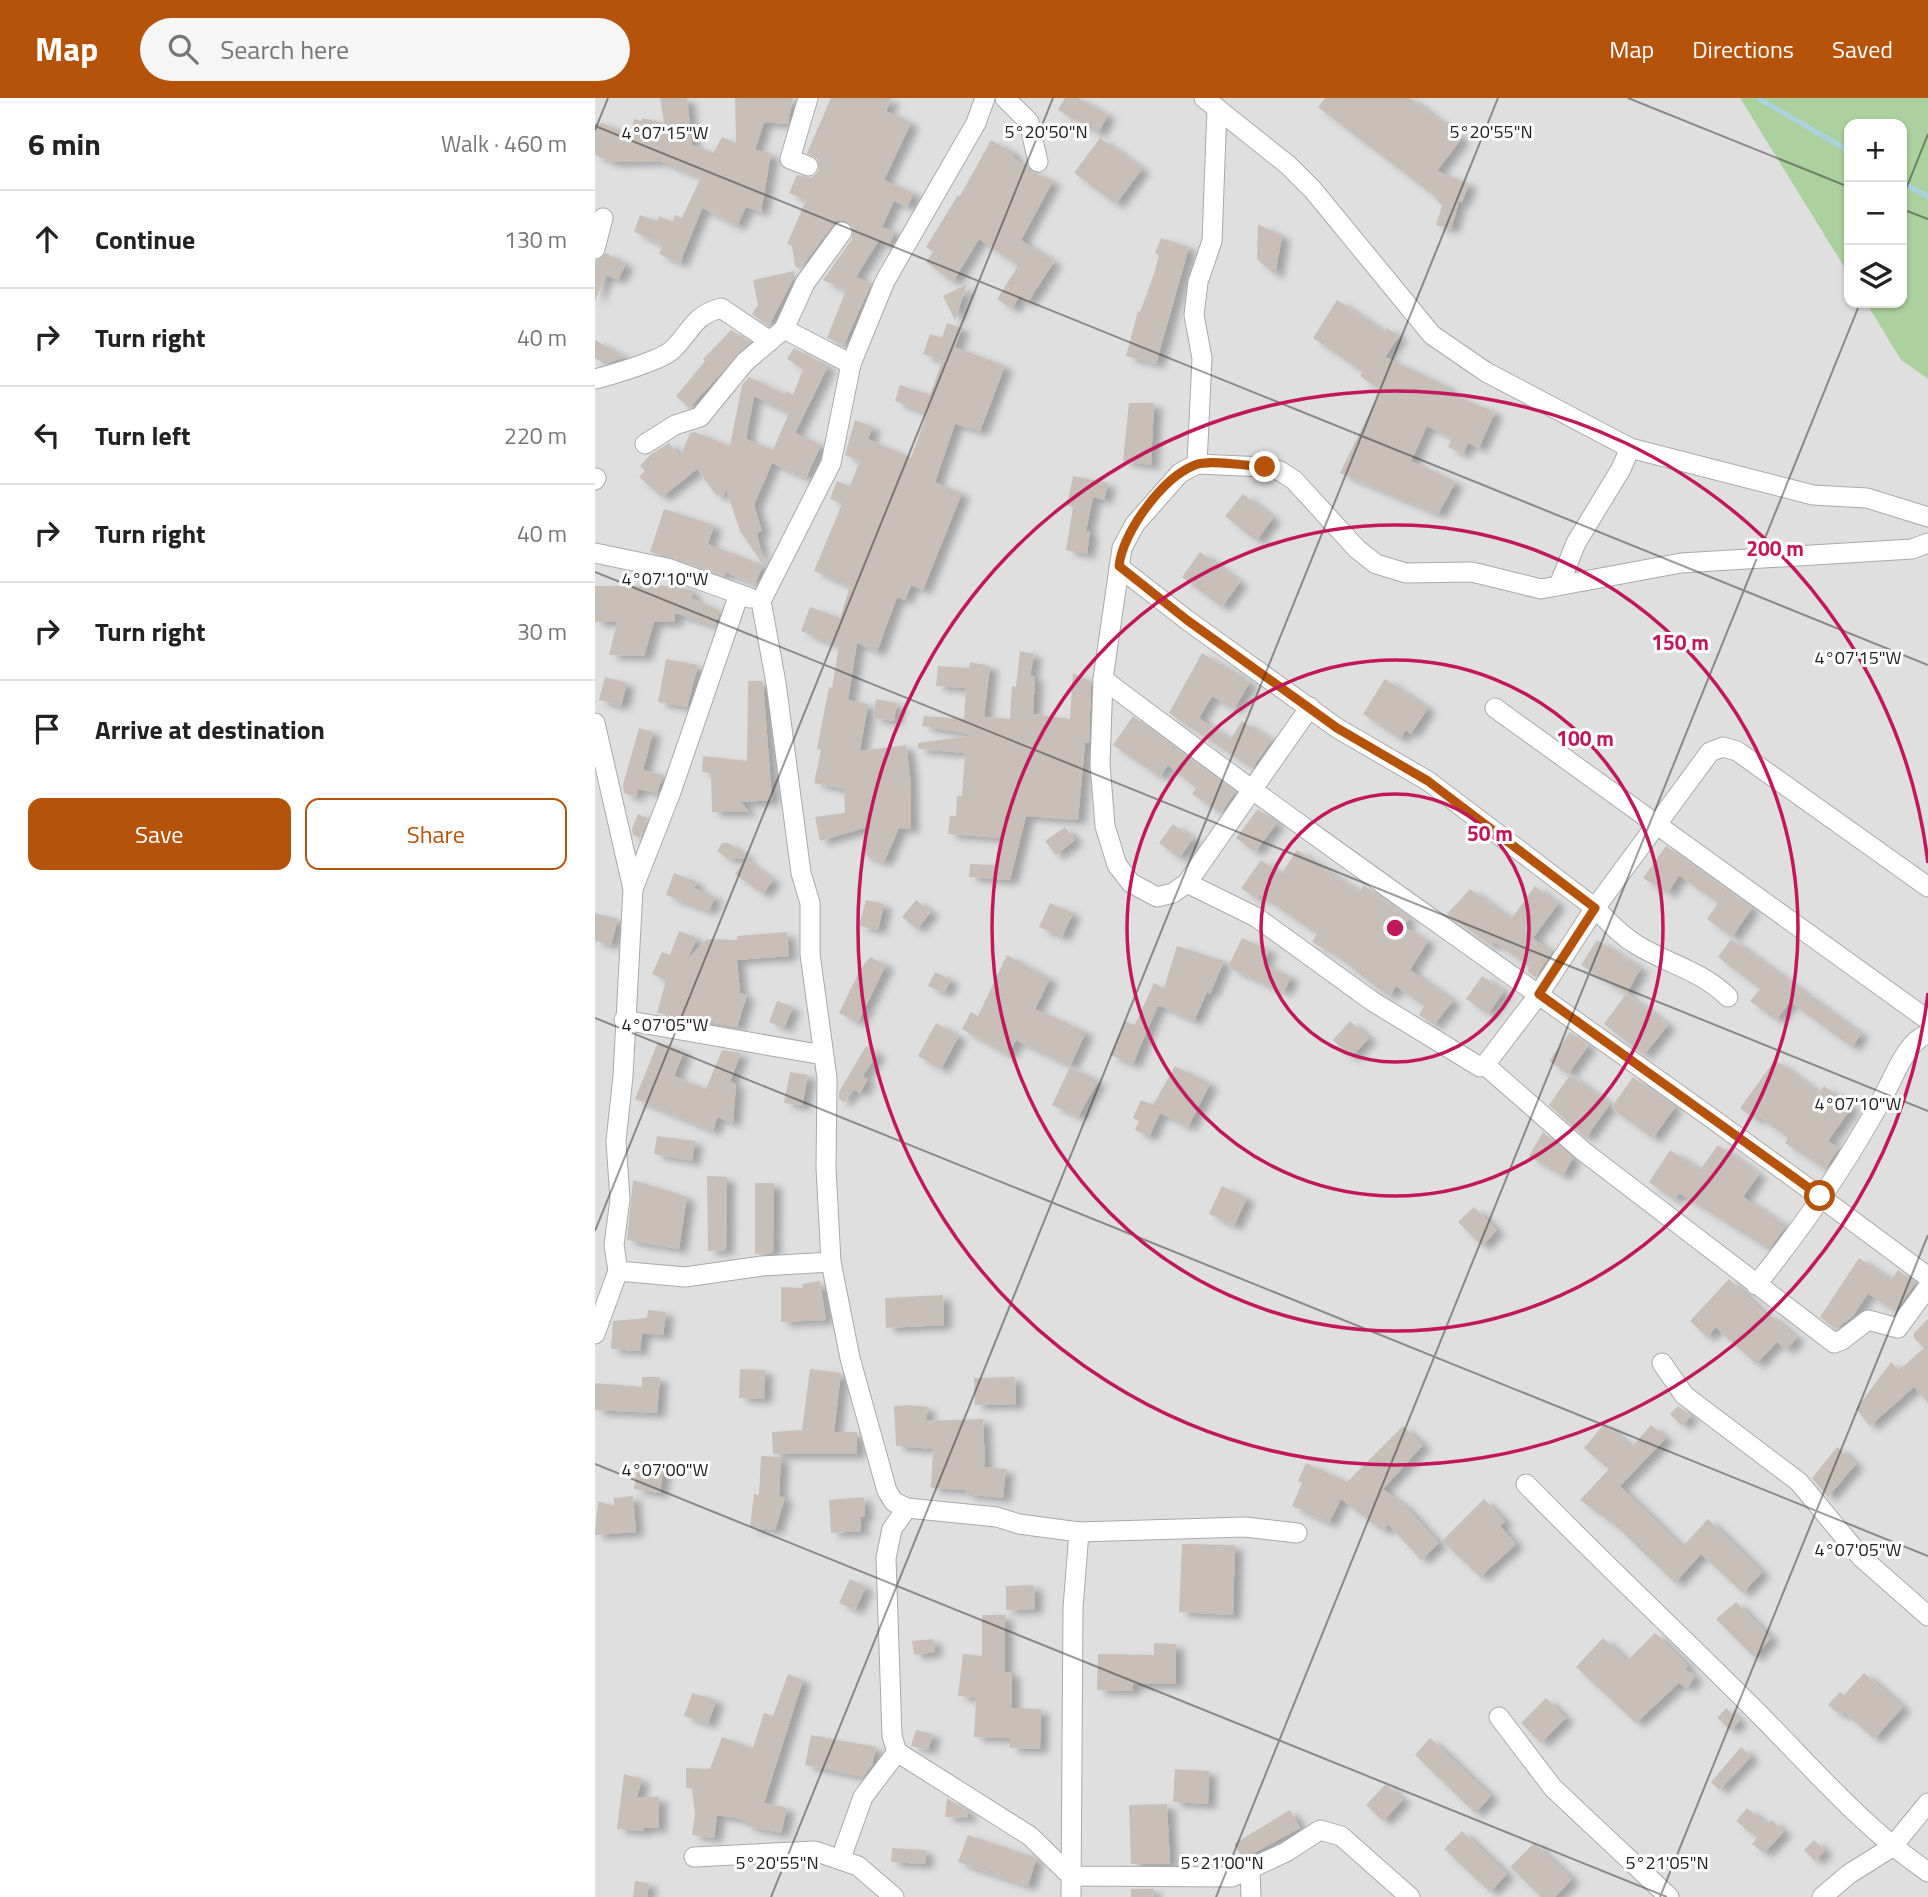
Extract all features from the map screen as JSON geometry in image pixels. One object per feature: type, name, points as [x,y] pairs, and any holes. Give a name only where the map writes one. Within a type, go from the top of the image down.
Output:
[{"type":"street","points":[[808,166],[790,159],[809,98]]},
{"type":"street","points":[[985,98],[976,123],[885,281],[851,365],[831,463],[761,601],[776,683],[801,873],[810,903],[810,954],[827,1078],[826,1168],[831,1262],[850,1358],[883,1479],[894,1502],[907,1508],[997,1517],[1019,1524],[1079,1532],[1245,1527],[1297,1533]]},
{"type":"street","points":[[1005,98],[1029,122],[1038,162]]},
{"type":"street","points":[[1210,103],[1288,165],[1313,190],[1401,299],[1449,349],[1630,448],[1812,495],[1867,498],[1928,517]]},
{"type":"street","points":[[1197,464],[1202,358],[1194,315],[1198,282],[1212,241],[1210,103]]},
{"type":"street","points":[[595,249],[603,218]]},
{"type":"street","points":[[645,444],[675,425],[700,416],[745,362],[777,335],[805,283],[842,232]]},
{"type":"street","points":[[595,379],[635,368],[671,352],[698,316],[721,308],[777,335],[851,365]]},
{"type":"street","points":[[1559,586],[1576,543],[1621,469],[1630,448]]},
{"type":"street","points":[[1310,707],[1187,883],[1173,893],[1157,897],[1131,883],[1117,865],[1105,826],[1100,764],[1103,679],[1119,566],[1122,548],[1135,524],[1180,473],[1197,464],[1265,467],[1280,471],[1294,480],[1357,549],[1376,564],[1406,573],[1472,572],[1526,587],[1559,586],[1681,563],[1912,549],[1928,543]]},
{"type":"street","points":[[595,553],[667,568],[761,601]]},
{"type":"street","points":[[1119,566],[1187,620],[1337,728],[1428,781],[1595,908],[1620,933],[1638,946],[1698,974],[1728,997]]},
{"type":"street","points":[[633,889],[671,792],[739,594]]},
{"type":"street","points":[[1103,679],[1250,790],[1539,994],[1928,1277]]},
{"type":"street","points":[[1495,708],[1928,1020]]},
{"type":"street","points":[[595,723],[633,889],[623,1076],[616,1141],[620,1199],[614,1245],[618,1272],[595,1334]]},
{"type":"street","points":[[1485,1065],[1539,994],[1595,908],[1710,752],[1723,747],[1737,751],[1928,887]]},
{"type":"street","points":[[1187,883],[1256,917],[1372,1001],[1473,1065],[1485,1065],[1583,1151],[1834,1343],[1868,1320],[1898,1328],[1928,1287]]},
{"type":"street","points":[[624,1020],[823,1055]]},
{"type":"street","points":[[1756,1285],[1792,1239],[1857,1143],[1902,1060],[1921,1036],[1928,1034]]},
{"type":"street","points":[[618,1272],[685,1277],[762,1266],[831,1262]]},
{"type":"street","points":[[1662,1363],[1684,1395],[1800,1482],[1861,1557],[1928,1616]]},
{"type":"street","points":[[1527,1484],[1615,1575],[1754,1709],[1854,1814],[1892,1847],[1928,1872]]},
{"type":"street","points":[[907,1508],[892,1529],[885,1558],[892,1736],[897,1752],[1030,1836],[1071,1876],[1232,1877],[1286,1852],[1320,1830],[1341,1836],[1410,1897]]},
{"type":"street","points":[[1071,1897],[1073,1608],[1079,1532]]},
{"type":"street","points":[[1499,1717],[1553,1788],[1669,1897]]},
{"type":"street","points":[[841,1858],[863,1797],[897,1752]]},
{"type":"street","points":[[1822,1897],[1849,1874],[1892,1847],[1928,1803]]},
{"type":"street","points":[[694,1857],[815,1851],[858,1866],[894,1897]]},
{"type":"street","points":[[1250,1869],[1251,1897]]},
{"type":"shaded area","points":[[595,98],[1740,98],[1844,267],[1844,308],[1869,308],[1901,360],[1928,379],[1928,1897],[595,1897]]},
{"type":"green space","points":[[1740,98],[1928,98],[1928,379],[1901,360],[1869,308],[1907,308],[1907,119],[1844,119],[1844,267]]},
{"type":"building","points":[[660,98],[687,98],[692,145],[713,153],[722,137],[736,143],[735,98],[793,98],[788,124],[764,122],[755,150],[771,153],[761,212],[746,207],[737,226],[702,208],[680,263],[659,254],[663,245],[634,232],[640,215],[657,221],[659,216],[672,222],[675,215],[682,218],[701,177],[660,161],[612,162],[595,155],[595,124],[603,123],[630,135],[634,119],[664,123]]},
{"type":"building","points":[[831,98],[892,98],[886,111],[911,123],[884,180],[914,193],[907,207],[894,201],[882,227],[895,232],[889,245],[879,240],[856,277],[871,284],[844,345],[827,338],[846,290],[823,280],[852,239],[853,226],[844,220],[836,221],[800,269],[795,266],[792,246],[787,244],[806,200],[789,193],[797,175],[811,178],[819,171],[818,159],[807,153]]},
{"type":"building","points":[[1065,98],[1078,98],[1108,115],[1098,133],[1058,110]]},
{"type":"building","points":[[1325,98],[1410,98],[1462,138],[1437,171],[1469,184],[1462,202],[1459,201],[1451,229],[1436,225],[1442,206],[1433,195],[1318,107]]},
{"type":"building","points":[[1100,138],[1142,169],[1116,204],[1074,173]]},
{"type":"building","points":[[991,140],[1014,153],[1012,156],[1030,171],[1053,181],[1021,240],[1054,262],[1028,302],[1019,296],[1012,309],[997,299],[1018,266],[979,239],[953,282],[926,262],[933,252],[926,247],[958,195],[960,196]]},
{"type":"building","points":[[1258,224],[1282,236],[1275,275],[1257,259]]},
{"type":"building","points":[[1161,238],[1189,247],[1156,364],[1126,356],[1138,311],[1140,312],[1154,274],[1159,255],[1155,253]]},
{"type":"building","points":[[606,253],[626,264],[618,280],[606,275],[595,301],[595,261]]},
{"type":"building","points":[[794,271],[794,277],[769,326],[752,314],[758,305],[753,280]]},
{"type":"building","points":[[967,284],[955,320],[943,296]]},
{"type":"building","points":[[1337,300],[1384,332],[1387,328],[1399,336],[1385,357],[1448,387],[1446,389],[1462,399],[1495,412],[1479,448],[1468,443],[1463,454],[1448,447],[1452,438],[1427,426],[1411,461],[1456,482],[1438,514],[1340,473],[1381,390],[1360,376],[1363,372],[1313,338]]},
{"type":"building","points":[[947,323],[962,328],[955,347],[1005,366],[980,431],[955,424],[935,482],[962,493],[923,590],[911,585],[905,600],[897,597],[877,652],[857,643],[848,700],[868,704],[860,751],[906,745],[910,775],[911,829],[899,828],[884,862],[861,854],[871,826],[820,841],[815,817],[845,813],[844,789],[814,783],[821,750],[817,749],[839,646],[801,631],[810,607],[840,618],[850,586],[814,571],[842,504],[830,499],[837,481],[850,486],[860,461],[845,455],[855,420],[873,427],[868,439],[911,458],[927,413],[895,401],[900,385],[930,395],[942,361],[923,354],[930,334],[942,338]]},
{"type":"building","points":[[731,330],[750,342],[689,408],[676,396],[705,361],[703,359]]},
{"type":"building","points":[[595,340],[625,357],[605,364],[595,358]]},
{"type":"building","points":[[794,348],[828,366],[795,433],[821,445],[806,478],[772,463],[754,505],[762,531],[757,533],[763,565],[740,531],[726,489],[724,495],[716,495],[697,469],[662,497],[639,477],[645,471],[640,466],[650,455],[669,443],[680,457],[690,433],[695,432],[730,446],[742,385],[749,377],[785,395],[786,391],[793,395],[803,369],[787,359]],"holes":[[[754,396],[789,413],[773,450],[746,439]]]},
{"type":"building","points":[[1129,403],[1154,403],[1151,465],[1123,461]]},
{"type":"building","points":[[1073,476],[1108,483],[1104,500],[1093,497],[1086,531],[1090,531],[1087,554],[1066,550],[1073,507],[1067,505]]},
{"type":"building","points":[[1243,494],[1273,518],[1256,541],[1225,516]]},
{"type":"building","points":[[664,509],[714,525],[708,544],[763,565],[755,584],[725,572],[724,576],[650,552]]},
{"type":"building","points":[[1200,552],[1240,582],[1222,607],[1182,577]]},
{"type":"building","points":[[595,586],[680,586],[693,591],[691,598],[720,611],[715,626],[675,613],[675,622],[654,622],[644,656],[609,655],[617,622],[595,622]]},
{"type":"building","points":[[1020,651],[1034,654],[1030,676],[1035,676],[1033,714],[1070,719],[1073,673],[1091,682],[1089,743],[1085,743],[1078,820],[1026,816],[1010,880],[969,877],[970,864],[995,865],[1002,838],[948,834],[950,816],[956,816],[957,796],[962,796],[965,753],[918,749],[918,743],[975,735],[922,726],[924,716],[964,719],[966,688],[936,686],[938,666],[969,668],[970,662],[990,666],[984,717],[1010,719],[1012,686],[1016,687]]},
{"type":"building","points":[[1202,653],[1250,682],[1234,709],[1212,696],[1199,718],[1230,740],[1242,721],[1272,740],[1252,768],[1169,713]]},
{"type":"building","points":[[666,659],[698,665],[687,707],[658,702]]},
{"type":"building","points":[[605,677],[627,683],[621,706],[599,700]]},
{"type":"building","points":[[1385,679],[1428,708],[1411,734],[1406,730],[1400,739],[1363,714]]},
{"type":"building","points":[[748,681],[763,681],[772,800],[741,802],[749,812],[712,812],[711,773],[702,772],[703,756],[747,761]]},
{"type":"building","points":[[876,699],[897,703],[894,721],[873,718]]},
{"type":"building","points":[[1133,716],[1235,792],[1221,813],[1192,794],[1196,788],[1168,765],[1160,777],[1113,745]]},
{"type":"building","points":[[639,728],[653,732],[643,770],[663,775],[657,793],[638,789],[636,797],[624,793],[623,785]]},
{"type":"building","points":[[1258,809],[1277,823],[1255,852],[1236,838]]},
{"type":"building","points":[[638,814],[648,818],[640,838],[633,835],[632,829]]},
{"type":"building","points":[[1173,824],[1193,839],[1179,858],[1159,843]]},
{"type":"building","points":[[1065,827],[1075,840],[1056,855],[1045,841]]},
{"type":"building","points":[[722,843],[728,843],[750,858],[728,859],[717,851]]},
{"type":"building","points":[[1666,846],[1752,908],[1732,937],[1707,919],[1718,903],[1679,875],[1668,893],[1643,878]]},
{"type":"building","points":[[1297,850],[1359,892],[1364,885],[1409,919],[1403,926],[1428,941],[1410,970],[1453,1001],[1434,1025],[1419,1015],[1424,1006],[1396,986],[1390,996],[1377,988],[1337,956],[1312,942],[1317,934],[1260,895],[1257,899],[1241,888],[1261,860],[1281,874]]},
{"type":"building","points":[[745,860],[773,880],[763,894],[735,874]]},
{"type":"building","points":[[674,873],[697,882],[694,888],[715,897],[709,911],[666,895]]},
{"type":"building","points":[[1535,886],[1558,904],[1533,938],[1552,952],[1535,977],[1527,971],[1530,967],[1494,942],[1491,946],[1447,914],[1470,889],[1511,919]]},
{"type":"building","points":[[866,900],[884,904],[878,930],[859,926]]},
{"type":"building","points":[[916,900],[931,912],[917,929],[902,917]]},
{"type":"building","points":[[1050,903],[1073,913],[1062,937],[1039,927]]},
{"type":"building","points":[[595,913],[618,919],[611,945],[595,941]]},
{"type":"building","points":[[679,931],[697,938],[687,960],[707,939],[737,940],[737,936],[787,932],[789,956],[737,960],[740,993],[747,995],[737,1027],[657,1013],[666,980],[652,974],[662,952],[670,955]]},
{"type":"building","points":[[1242,938],[1269,950],[1263,964],[1291,977],[1284,992],[1228,967]]},
{"type":"building","points":[[1731,939],[1861,1034],[1852,1047],[1790,1002],[1776,1020],[1750,1001],[1760,989],[1718,957]]},
{"type":"building","points":[[1597,940],[1641,968],[1626,994],[1581,965]]},
{"type":"building","points":[[1177,946],[1224,961],[1210,994],[1207,992],[1194,1021],[1161,1006],[1157,1007],[1133,1064],[1110,1055],[1125,1021],[1135,1025],[1154,983],[1164,988]]},
{"type":"building","points":[[1007,955],[1050,979],[1035,1009],[1086,1032],[1070,1066],[1016,1040],[1008,1055],[962,1029],[971,1012],[978,1016]]},
{"type":"building","points":[[870,957],[886,965],[858,1022],[839,1013],[860,970]]},
{"type":"building","points":[[935,972],[951,980],[944,993],[928,986]]},
{"type":"building","points":[[1482,976],[1504,991],[1488,1014],[1466,999]]},
{"type":"building","points":[[1626,994],[1668,1025],[1644,1055],[1604,1024]]},
{"type":"building","points":[[777,1001],[793,1007],[784,1028],[769,1022]]},
{"type":"building","points":[[1350,1021],[1369,1038],[1351,1057],[1333,1040]]},
{"type":"building","points":[[936,1023],[959,1036],[941,1069],[918,1056]]},
{"type":"building","points":[[1570,1032],[1589,1045],[1568,1074],[1549,1061]]},
{"type":"building","points":[[658,1042],[684,1052],[674,1076],[706,1089],[722,1050],[741,1053],[730,1081],[736,1084],[733,1123],[717,1117],[713,1131],[635,1099]]},
{"type":"building","points":[[866,1046],[878,1054],[862,1076],[868,1079],[860,1093],[853,1089],[844,1102],[839,1099],[839,1092]]},
{"type":"building","points":[[1775,1060],[1819,1093],[1824,1086],[1852,1107],[1828,1141],[1839,1148],[1825,1169],[1785,1143],[1788,1138],[1758,1116],[1755,1119],[1740,1108]]},
{"type":"building","points":[[1175,1066],[1210,1084],[1188,1127],[1160,1113],[1149,1137],[1135,1130],[1139,1121],[1133,1118],[1141,1100],[1153,1105]]},
{"type":"building","points":[[1070,1067],[1098,1081],[1078,1117],[1052,1105]]},
{"type":"building","points":[[790,1072],[808,1075],[802,1106],[784,1103]]},
{"type":"building","points":[[1570,1075],[1610,1104],[1586,1138],[1549,1105]]},
{"type":"building","points":[[1633,1077],[1675,1107],[1653,1138],[1611,1108]]},
{"type":"building","points":[[1543,1132],[1573,1158],[1563,1176],[1529,1156]]},
{"type":"building","points":[[657,1136],[695,1141],[692,1161],[654,1154]]},
{"type":"building","points":[[1718,1145],[1759,1174],[1743,1197],[1786,1226],[1769,1249],[1679,1193],[1674,1200],[1649,1182],[1670,1150],[1700,1170]]},
{"type":"building","points":[[707,1176],[727,1177],[726,1250],[708,1251]]},
{"type":"building","points":[[633,1180],[687,1197],[679,1249],[627,1240]]},
{"type":"building","points":[[755,1183],[774,1183],[773,1253],[755,1254]]},
{"type":"building","points":[[1222,1186],[1247,1198],[1234,1226],[1209,1214]]},
{"type":"building","points":[[1474,1207],[1497,1230],[1482,1246],[1458,1222]]},
{"type":"building","points":[[1859,1258],[1891,1280],[1898,1270],[1915,1283],[1895,1312],[1868,1293],[1853,1316],[1836,1329],[1820,1317]]},
{"type":"building","points":[[1729,1279],[1769,1318],[1771,1316],[1797,1338],[1786,1350],[1777,1342],[1756,1364],[1716,1327],[1707,1337],[1690,1321]]},
{"type":"building","points":[[820,1281],[826,1320],[781,1322],[781,1287],[803,1288],[802,1284]]},
{"type":"building","points":[[943,1295],[944,1325],[886,1328],[885,1298]]},
{"type":"building","points":[[648,1310],[666,1312],[663,1335],[642,1333],[640,1351],[611,1349],[613,1321],[647,1318]]},
{"type":"building","points":[[1928,1319],[1928,1403],[1914,1387],[1870,1426],[1856,1409],[1891,1362],[1899,1370],[1924,1348],[1914,1338],[1914,1333]]},
{"type":"building","points":[[740,1369],[765,1370],[764,1399],[739,1398]]},
{"type":"building","points":[[810,1369],[841,1373],[834,1432],[857,1432],[857,1454],[773,1454],[772,1432],[802,1430]]},
{"type":"building","points":[[642,1377],[660,1377],[657,1413],[595,1410],[595,1383],[642,1387]]},
{"type":"building","points":[[1015,1377],[1016,1404],[975,1405],[974,1378]]},
{"type":"building","points":[[894,1406],[928,1407],[926,1421],[983,1419],[985,1467],[1006,1469],[1003,1498],[965,1494],[966,1490],[931,1488],[933,1449],[896,1446]]},
{"type":"building","points":[[1678,1406],[1691,1416],[1682,1426],[1670,1414]]},
{"type":"building","points":[[1604,1424],[1632,1447],[1651,1425],[1666,1438],[1620,1486],[1682,1547],[1708,1519],[1762,1572],[1743,1593],[1701,1554],[1675,1583],[1617,1527],[1580,1500],[1609,1469],[1584,1448]]},
{"type":"building","points":[[1403,1426],[1423,1445],[1383,1489],[1406,1507],[1439,1543],[1421,1560],[1388,1524],[1383,1531],[1341,1499],[1329,1523],[1292,1506],[1302,1483],[1298,1481],[1306,1463],[1347,1482]]},
{"type":"building","points":[[1837,1447],[1856,1464],[1828,1497],[1812,1478]]},
{"type":"building","points":[[761,1456],[781,1457],[779,1496],[785,1498],[775,1530],[750,1527],[754,1494],[759,1495]]},
{"type":"building","points":[[638,1461],[664,1465],[660,1493],[634,1489]]},
{"type":"building","points":[[633,1496],[636,1532],[595,1535],[598,1501],[614,1506],[614,1498]]},
{"type":"building","points":[[864,1497],[865,1517],[860,1517],[861,1531],[831,1533],[829,1500]]},
{"type":"building","points":[[1484,1499],[1505,1521],[1500,1526],[1516,1544],[1480,1577],[1442,1541]]},
{"type":"building","points":[[1182,1544],[1235,1545],[1233,1615],[1179,1612]]},
{"type":"building","points":[[850,1579],[866,1587],[855,1610],[839,1603]]},
{"type":"building","points":[[1034,1585],[1035,1609],[1006,1610],[1006,1586]]},
{"type":"building","points":[[1736,1602],[1771,1638],[1754,1657],[1716,1619]]},
{"type":"building","points":[[982,1615],[1005,1615],[1005,1672],[1012,1672],[1012,1708],[1041,1709],[1040,1749],[1010,1748],[1010,1738],[974,1737],[976,1698],[958,1696],[963,1654],[982,1656]]},
{"type":"building","points":[[1655,1633],[1688,1666],[1685,1669],[1695,1676],[1687,1688],[1679,1683],[1636,1723],[1576,1667],[1603,1638],[1627,1661]]},
{"type":"building","points":[[933,1639],[935,1652],[914,1655],[912,1641]]},
{"type":"building","points":[[1154,1643],[1176,1644],[1176,1684],[1133,1684],[1132,1691],[1097,1690],[1098,1654],[1154,1655]]},
{"type":"building","points":[[1864,1673],[1903,1707],[1874,1739],[1844,1712],[1840,1715],[1828,1705],[1840,1692],[1844,1695]]},
{"type":"building","points":[[788,1674],[803,1680],[764,1803],[787,1808],[781,1833],[746,1826],[747,1820],[717,1815],[714,1838],[692,1835],[695,1815],[692,1788],[686,1788],[686,1768],[710,1769],[722,1737],[753,1748],[764,1713],[773,1716]]},
{"type":"building","points":[[692,1693],[716,1700],[708,1724],[684,1716]]},
{"type":"building","points":[[1546,1698],[1566,1718],[1541,1743],[1521,1723]]},
{"type":"building","points":[[1726,1708],[1740,1720],[1731,1730],[1717,1718]]},
{"type":"building","points":[[916,1730],[933,1734],[928,1750],[911,1746]]},
{"type":"building","points":[[811,1735],[876,1747],[872,1765],[863,1777],[805,1765]]},
{"type":"building","points":[[1430,1738],[1491,1796],[1475,1813],[1415,1755]]},
{"type":"building","points":[[1741,1747],[1751,1757],[1719,1790],[1711,1782]]},
{"type":"building","points":[[1175,1769],[1209,1771],[1208,1804],[1173,1802]]},
{"type":"building","points":[[624,1774],[642,1779],[637,1797],[659,1797],[659,1828],[644,1828],[643,1831],[617,1829]]},
{"type":"building","points":[[1386,1784],[1403,1800],[1383,1821],[1366,1805]]},
{"type":"building","points":[[947,1798],[968,1812],[968,1818],[945,1817]]},
{"type":"building","points":[[1167,1804],[1170,1864],[1131,1864],[1129,1805]]},
{"type":"building","points":[[1747,1808],[1767,1825],[1772,1820],[1784,1832],[1764,1853],[1752,1844],[1757,1838],[1736,1821]]},
{"type":"building","points":[[1290,1810],[1300,1828],[1243,1859],[1234,1844]]},
{"type":"building","points":[[1462,1831],[1507,1874],[1490,1892],[1444,1849]]},
{"type":"building","points":[[968,1835],[1034,1857],[1036,1859],[1028,1886],[958,1862]]},
{"type":"building","points":[[1814,1840],[1825,1851],[1815,1861],[1804,1850]]},
{"type":"building","points":[[1534,1843],[1572,1879],[1555,1897],[1541,1897],[1510,1867]]},
{"type":"building","points":[[892,1848],[926,1850],[925,1864],[891,1862]]},
{"type":"building","points":[[635,1881],[649,1883],[647,1897],[633,1897]]},
{"type":"building","points":[[1131,1889],[1154,1889],[1153,1897],[1131,1897]]},
{"type":"waterway","points":[[1758,98],[1844,148]]},
{"type":"waterway","points":[[1907,185],[1928,197]]},
{"type":"route","points":[[1265,467],[1197,464],[1180,473],[1135,524],[1122,548],[1119,566],[1187,620],[1337,728],[1428,781],[1595,908],[1563,952],[1539,994],[1820,1196]]}]
